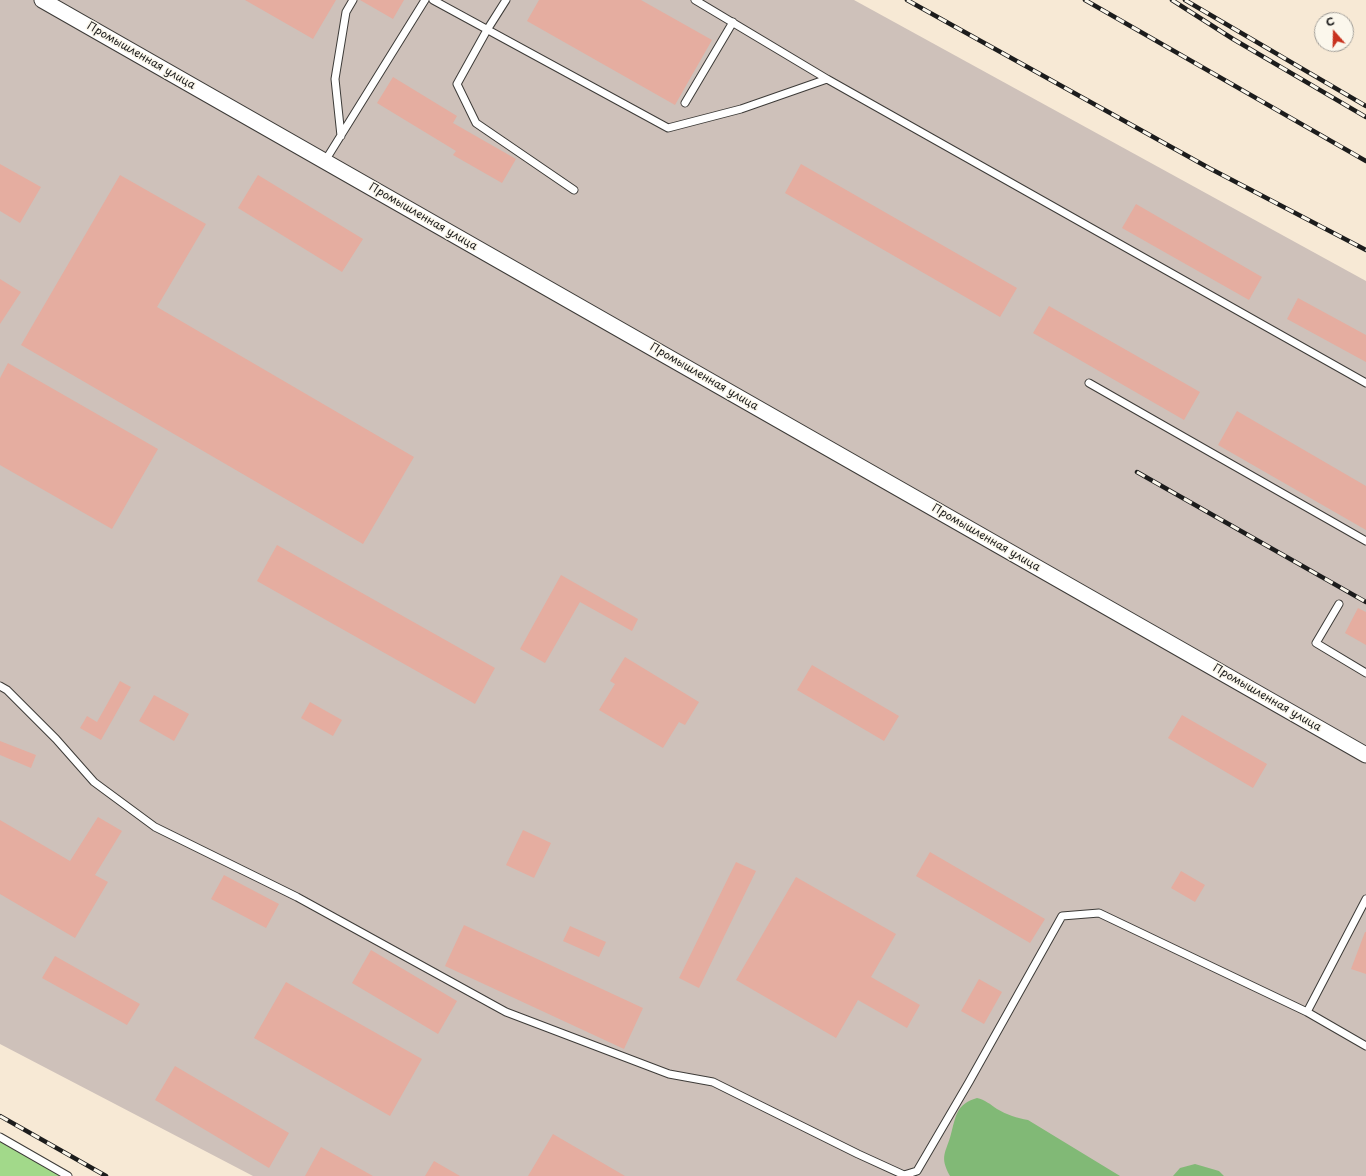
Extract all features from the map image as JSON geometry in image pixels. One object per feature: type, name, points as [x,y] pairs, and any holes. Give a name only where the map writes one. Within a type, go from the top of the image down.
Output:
[{"type":"street","name":"Промышленная улица","points":[[42,0],[1366,755]]},
{"type":"lane","points":[[341,136],[335,79],[346,12],[353,0]]},
{"type":"lane","points":[[325,161],[425,0]]},
{"type":"lane","points":[[433,0],[668,128],[741,109],[827,79]]},
{"type":"lane","points":[[506,0],[487,30],[457,84],[476,123],[574,190]]},
{"type":"lane","points":[[695,0],[827,79],[1366,383]]},
{"type":"lane","points":[[685,103],[733,22]]},
{"type":"lane","points":[[1089,383],[1366,541]]},
{"type":"lane","points":[[1339,604],[1316,643],[1366,673]]},
{"type":"lane","points":[[0,686],[7,690],[56,739],[94,782],[155,827],[297,897],[506,1012],[669,1074],[713,1082],[858,1154],[904,1175],[917,1170],[969,1082],[1062,916],[1099,913],[1307,1012],[1366,1046]]},
{"type":"lane","points":[[1307,1012],[1366,899]]},
{"type":"lane","points":[[0,1137],[68,1176]]},
{"type":"shaded area","points":[[0,0],[854,0],[1366,281],[1366,1176],[253,1176],[0,1044]]},
{"type":"green space","points":[[977,1098],[1005,1113],[1028,1120],[1120,1176],[950,1176],[945,1164],[944,1155],[956,1116],[961,1107]]},
{"type":"green space","points":[[0,1141],[61,1176],[0,1176]]},
{"type":"green space","points":[[1195,1164],[1219,1171],[1224,1176],[1173,1176],[1180,1168]]},
{"type":"building","points":[[245,0],[336,0],[313,39]]},
{"type":"building","points":[[360,0],[404,0],[393,19]]},
{"type":"building","points":[[539,0],[641,0],[712,40],[675,105],[527,21]]},
{"type":"building","points":[[393,77],[457,116],[453,123],[516,159],[502,183],[453,155],[456,151],[377,103]]},
{"type":"building","points":[[0,164],[41,187],[20,223],[0,211]]},
{"type":"building","points":[[801,164],[1017,288],[1000,317],[785,193]]},
{"type":"building","points":[[120,175],[206,224],[157,307],[414,457],[363,544],[21,345]]},
{"type":"building","points":[[258,175],[363,239],[342,272],[238,208]]},
{"type":"building","points":[[1136,204],[1262,277],[1249,300],[1122,228]]},
{"type":"building","points":[[0,279],[21,292],[0,324]]},
{"type":"building","points":[[1298,298],[1366,335],[1366,362],[1287,319]]},
{"type":"building","points":[[1049,306],[1200,392],[1184,420],[1033,333]]},
{"type":"building","points":[[8,363],[158,449],[112,529],[0,465],[0,378]]},
{"type":"building","points":[[1237,411],[1366,486],[1366,530],[1218,445]]},
{"type":"building","points":[[277,545],[495,668],[475,704],[257,581]]},
{"type":"building","points":[[561,575],[638,619],[632,631],[580,602],[545,663],[520,649]]},
{"type":"building","points":[[1358,608],[1366,612],[1366,645],[1345,633]]},
{"type":"building","points":[[625,657],[699,702],[685,725],[679,722],[663,748],[599,710],[615,684],[610,681]]},
{"type":"building","points":[[812,665],[899,716],[884,741],[797,690]]},
{"type":"building","points":[[120,681],[131,687],[101,740],[80,728],[87,716],[97,722]]},
{"type":"building","points":[[154,695],[189,714],[174,741],[139,721]]},
{"type":"building","points":[[310,702],[342,720],[333,736],[301,718]]},
{"type":"building","points":[[1182,715],[1267,764],[1253,788],[1168,738]]},
{"type":"building","points":[[0,741],[36,755],[31,768],[0,755]]},
{"type":"building","points":[[98,817],[122,831],[95,875],[108,882],[75,938],[0,894],[0,820],[70,861]]},
{"type":"building","points":[[523,830],[551,843],[534,878],[506,865]]},
{"type":"building","points":[[930,852],[1045,919],[1030,943],[916,876]]},
{"type":"building","points":[[736,862],[756,871],[699,988],[679,978]]},
{"type":"building","points":[[1181,871],[1205,885],[1195,902],[1171,888]]},
{"type":"building","points":[[224,875],[279,904],[266,928],[211,899]]},
{"type":"building","points":[[796,877],[896,934],[871,977],[920,1005],[907,1028],[858,1000],[836,1038],[736,980]]},
{"type":"building","points":[[464,925],[643,1008],[624,1049],[445,966]]},
{"type":"building","points":[[570,926],[606,942],[599,957],[563,941]]},
{"type":"building","points":[[1366,932],[1366,974],[1351,969]]},
{"type":"building","points":[[371,950],[457,1001],[438,1034],[352,983]]},
{"type":"building","points":[[55,956],[140,1004],[127,1025],[42,978]]},
{"type":"building","points":[[979,979],[1002,992],[984,1024],[961,1011]]},
{"type":"building","points":[[286,982],[422,1059],[390,1116],[254,1038]]},
{"type":"building","points":[[175,1066],[289,1133],[269,1168],[155,1100]]},
{"type":"building","points":[[553,1134],[625,1176],[528,1176]]},
{"type":"building","points":[[321,1147],[373,1176],[305,1176]]},
{"type":"building","points":[[434,1161],[460,1176],[425,1176]]},
{"type":"railway","points":[[907,0],[1209,168],[1366,250]]},
{"type":"railway","points":[[1085,0],[1366,161]]},
{"type":"railway","points":[[1172,0],[1233,39],[1366,117]]},
{"type":"railway","points":[[1185,0],[1366,106]]},
{"type":"railway","points":[[1137,472],[1366,602]]},
{"type":"railway","points":[[0,1116],[106,1176]]}]
